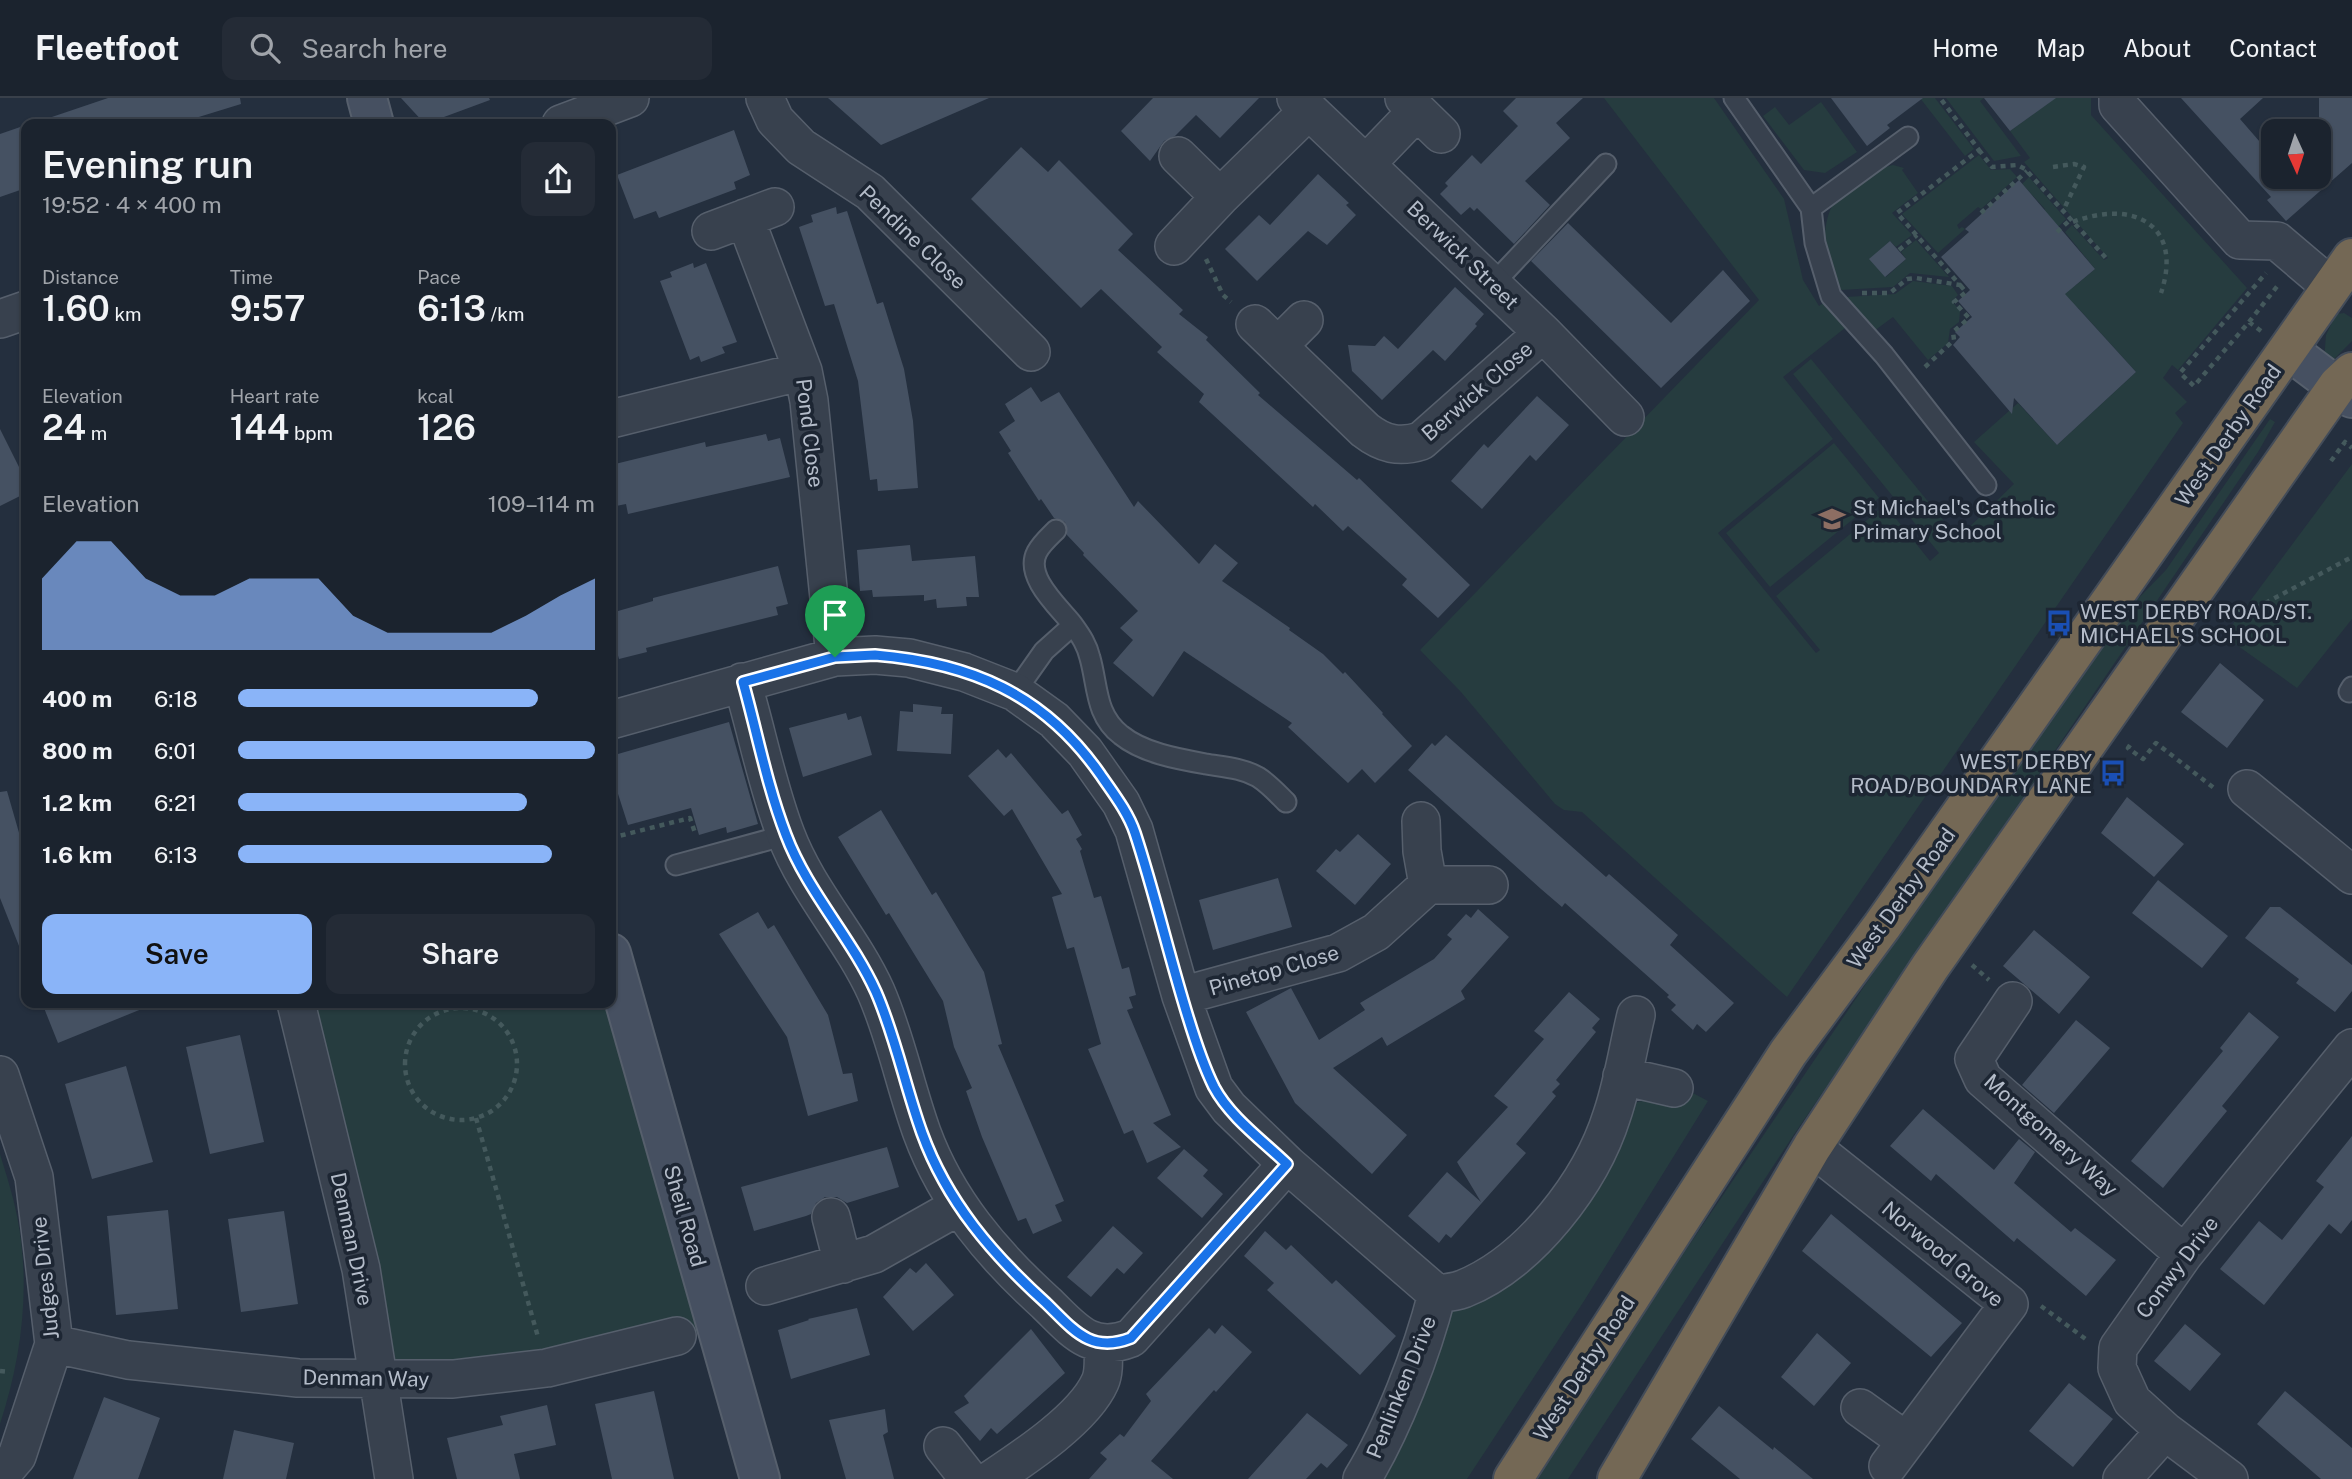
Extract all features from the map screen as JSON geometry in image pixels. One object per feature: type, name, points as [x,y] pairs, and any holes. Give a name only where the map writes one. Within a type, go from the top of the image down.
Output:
[{"type":"highway","name":"West Derby Road","points":[[1513,1479],[1788,1053],[1882,926],[2341,272]]},
{"type":"highway","points":[[1617,1479],[1812,1147],[1947,943],[2347,385]]},
{"type":"main road","points":[[367,98],[373,119]]},
{"type":"main road","points":[[2288,350],[2347,385]]},
{"type":"main road","name":"Sheil Road","points":[[616,971],[760,1479]]},
{"type":"street","name":"Pendine Close","points":[[765,98],[775,120],[801,148],[870,192],[1031,352]]},
{"type":"street","points":[[2118,98],[2118,105],[2239,240],[2277,241],[2341,272]]},
{"type":"street","points":[[572,119],[608,102]]},
{"type":"street","points":[[1180,239],[1303,104]]},
{"type":"street","name":"Berwick Street","points":[[1303,104],[1544,333],[1625,417]]},
{"type":"street","points":[[1367,163],[1420,115]]},
{"type":"street","points":[[1178,156],[1220,197]]},
{"type":"street","name":"Pond Close","points":[[711,231],[760,213],[809,401],[835,657]]},
{"type":"street","points":[[1267,335],[1304,320]]},
{"type":"street","name":"Berwick Close","points":[[1267,335],[1364,430],[1376,438],[1405,446],[1421,441],[1544,333]]},
{"type":"street","points":[[616,418],[803,371]]},
{"type":"street","name":"Penlinken Drive","points":[[616,719],[835,657],[875,655],[909,658],[964,672],[1015,692],[1054,720],[1084,752],[1121,803],[1134,830],[1181,996],[1214,1088],[1229,1108],[1287,1164],[1437,1294]]},
{"type":"street","points":[[743,682],[786,835],[799,863],[873,985],[890,1024],[922,1133],[959,1206],[997,1256],[1083,1338],[1103,1344],[1131,1338],[1287,1164]]},
{"type":"street","points":[[2247,789],[2352,875]]},
{"type":"street","points":[[1422,821],[1422,851],[1428,885],[1489,885]]},
{"type":"street","name":"Pinetop Close","points":[[1181,996],[1338,953],[1376,932],[1428,885]]},
{"type":"street","name":"Montgomery Way","points":[[2013,1001],[1974,1059],[1983,1079],[2184,1254]]},
{"type":"street","name":"Denman Drive","points":[[297,1008],[361,1269],[394,1479]]},
{"type":"street","name":"Penlinken Drive","points":[[1437,1294],[1461,1290],[1523,1250],[1551,1222],[1576,1188],[1598,1151],[1613,1114],[1636,1016]]},
{"type":"street","name":"Conwy Drive","points":[[2229,1479],[2165,1431],[2132,1401],[2116,1368],[2118,1348],[2184,1254],[2352,1048]]},
{"type":"street","name":"Judges Drive","points":[[0,1075],[34,1177],[54,1344],[17,1456],[0,1476]]},
{"type":"street","points":[[1622,1076],[1674,1088]]},
{"type":"street","name":"Norwood Grove","points":[[1812,1147],[2009,1304],[1897,1453],[1860,1409]]},
{"type":"street","points":[[765,1286],[874,1254],[959,1206]]},
{"type":"street","points":[[831,1217],[843,1264]]},
{"type":"street","name":"Penlinken Drive","points":[[1362,1479],[1410,1376],[1437,1294]]},
{"type":"street","name":"Denman Way","points":[[54,1344],[128,1360],[298,1378],[379,1380],[453,1379],[547,1368],[677,1336]]},
{"type":"street","points":[[992,1479],[1052,1437],[1088,1399],[1100,1381],[1103,1344]]},
{"type":"street","points":[[2122,1479],[2165,1431]]},
{"type":"street","points":[[943,1446],[969,1479]]},
{"type":"lane","points":[[1734,98],[1811,208],[1815,243],[1831,296],[1884,355],[1986,485]]},
{"type":"lane","points":[[1811,208],[1908,137]]},
{"type":"lane","points":[[1493,284],[1606,164]]},
{"type":"lane","points":[[1056,530],[1037,551],[1034,563],[1037,578],[1085,641],[1100,708],[1119,735],[1142,748],[1203,764],[1239,769],[1258,777],[1286,802]]},
{"type":"lane","points":[[1015,692],[1044,651],[1073,625]]},
{"type":"lane","points":[[676,865],[786,835]]},
{"type":"path","points":[[1940,98],[1992,167],[2017,165],[2027,171],[2106,258]]},
{"type":"path","points":[[1906,384],[1954,340],[1952,332],[1969,318],[1954,302],[1966,292],[1897,213],[1979,150]]},
{"type":"path","points":[[2053,167],[2074,164],[2084,167],[2063,211]]},
{"type":"path","points":[[1980,212],[2027,171]]},
{"type":"path","points":[[2057,232],[2072,221],[2098,215],[2122,214],[2143,218],[2154,225],[2163,236],[2167,248],[2166,274],[2161,293]]},
{"type":"path","points":[[1899,250],[1917,235]]},
{"type":"path","points":[[1180,239],[1200,248],[1223,295],[1267,335]]},
{"type":"path","points":[[2268,271],[2179,373],[2194,386],[2281,282]]},
{"type":"path","points":[[1853,293],[1890,292],[1907,279],[1916,278],[1960,285]]},
{"type":"path","points":[[2249,322],[2288,350]]},
{"type":"path","points":[[2227,607],[2241,610],[2256,608],[2352,558]]},
{"type":"path","points":[[2136,737],[2128,748],[2143,759],[2156,743],[2216,790],[2228,774],[2247,789]]},
{"type":"path","points":[[616,837],[690,818],[702,858]]},
{"type":"path","points":[[1947,943],[2013,1001]]},
{"type":"path","points":[[467,1008],[485,1014],[501,1025],[515,1050],[515,1078],[508,1096],[494,1110],[476,1118],[457,1120],[438,1116],[422,1105],[411,1091],[405,1072],[406,1053],[413,1035],[426,1020],[447,1010],[467,1008]]},
{"type":"path","points":[[476,1118],[547,1368]]},
{"type":"path","points":[[2031,1297],[2072,1331],[2097,1346]]},
{"type":"green space","name":"St Michael's Catholic Primary School","points":[[1604,98],[1714,98],[1784,199],[1803,280],[1819,306],[1825,302],[1845,328],[1783,377],[1833,439],[1718,533],[1816,653],[1820,650],[1776,596],[1885,505],[1930,561],[1939,553],[1793,374],[1811,359],[1958,538],[2014,484],[1974,442],[2018,403],[2057,445],[2136,372],[2078,308],[2016,294],[2076,285],[2095,269],[2065,232],[2072,225],[2104,260],[2108,258],[2024,162],[2030,158],[2010,131],[2050,102],[2048,98],[2091,98],[2091,115],[2247,288],[2178,370],[2172,365],[2163,378],[2187,402],[2175,413],[2183,423],[1787,997],[1582,812],[1564,810],[1555,804],[1461,692],[1420,650],[1759,300]]},
{"type":"green space","points":[[1920,98],[1935,98],[1974,149],[1965,156]]},
{"type":"green space","points":[[1946,98],[1984,98],[1980,101],[2021,156],[1994,161]]},
{"type":"green space","points":[[1821,102],[1857,152],[1825,173],[1804,170],[1763,116],[1775,107],[1789,125]]},
{"type":"green space","points":[[1979,155],[1991,170],[2010,169],[2017,177],[1981,209],[1978,207],[1957,225],[1959,229],[1965,229],[1938,253],[1902,214]]},
{"type":"green space","points":[[1893,165],[1904,168],[1902,170],[1918,193],[1892,213],[1912,235],[1896,247],[1890,241],[1870,259],[1886,277],[1906,259],[1901,252],[1916,240],[1949,277],[1910,273],[1893,287],[1840,290],[1830,271],[1825,249],[1826,226],[1832,206],[1882,168]]},
{"type":"green space","points":[[2029,177],[2066,219],[2055,230],[2041,215],[2045,209],[2022,184]]},
{"type":"green space","points":[[1913,281],[1952,286],[1958,295],[1952,301],[1960,311],[1959,322],[1950,329],[1948,343],[1928,360],[1893,317],[1874,331],[1846,297],[1895,294]]},
{"type":"green space","points":[[2344,313],[2352,318],[2352,341],[2329,364],[2324,361],[2326,335],[2336,314]]},
{"type":"green space","points":[[2270,419],[2275,422],[2258,452],[1793,1136],[1568,1479],[1531,1479],[1953,855],[2124,613],[2166,570]]},
{"type":"green space","points":[[1834,443],[1879,498],[1770,587],[1726,533]]},
{"type":"green space","points":[[2352,464],[2352,619],[2297,688],[2224,636]]},
{"type":"green space","points":[[297,1008],[613,1008],[717,1327],[677,1336],[379,1380]]},
{"type":"green space","points":[[1687,1090],[1708,1101],[1584,1301],[1467,1479],[1379,1479],[1446,1317],[1634,1103]]},
{"type":"green space","points":[[0,1154],[17,1216],[24,1294],[19,1347],[0,1424]]},
{"type":"building","points":[[108,98],[240,98],[241,104],[192,119],[46,119]]},
{"type":"building","points":[[401,98],[490,100],[439,119],[420,119]]},
{"type":"building","points":[[828,98],[989,98],[881,145]]},
{"type":"building","points":[[1153,98],[1259,98],[1220,138],[1196,115],[1175,136],[1164,141],[1150,161],[1121,131]]},
{"type":"building","points":[[1516,98],[1583,98],[1556,123],[1570,138],[1525,181],[1550,205],[1514,244],[1477,208],[1474,211],[1470,207],[1461,215],[1440,194],[1448,186],[1445,183],[1472,155],[1481,164],[1518,126],[1503,111]]},
{"type":"building","points":[[1831,98],[1923,98],[1887,125],[1890,128],[1867,146]]},
{"type":"building","points":[[1984,98],[2056,98],[2010,131]]},
{"type":"building","points":[[2181,98],[2263,98],[2240,119],[2261,143],[2261,186]]},
{"type":"building","points":[[2319,98],[2352,98],[2352,163],[2331,181],[2331,119],[2319,119]]},
{"type":"building","points":[[21,127],[21,190],[0,197],[0,134]]},
{"type":"building","points":[[734,130],[750,175],[734,182],[736,189],[659,218],[656,211],[634,219],[617,175]]},
{"type":"building","points":[[1021,147],[1048,172],[1059,160],[1133,234],[1118,250],[1183,310],[1179,314],[1208,337],[1206,340],[1260,393],[1258,395],[1357,480],[1359,478],[1470,585],[1438,618],[1402,585],[1407,579],[1348,526],[1343,531],[1315,504],[1313,507],[1199,402],[1204,394],[1157,352],[1162,347],[1101,289],[1081,308],[971,199]]},
{"type":"building","points":[[1318,174],[1349,203],[1346,205],[1356,215],[1327,245],[1308,231],[1257,281],[1225,249],[1259,215],[1270,225]]},
{"type":"building","points":[[2019,180],[2095,269],[2065,294],[2136,372],[2057,445],[2014,398],[2012,414],[1953,345],[1960,337],[1955,332],[1972,317],[1958,301],[1970,290],[1941,257],[1969,232],[1965,229]]},
{"type":"building","points":[[2264,189],[2322,189],[2286,221],[2267,200],[2271,197]]},
{"type":"building","points":[[836,207],[837,214],[847,211],[877,304],[883,302],[904,369],[913,421],[918,488],[878,491],[877,479],[870,480],[858,381],[834,304],[825,306],[799,227],[813,222],[811,215]]},
{"type":"building","points":[[1568,223],[1671,323],[1723,270],[1750,301],[1661,388],[1531,261]]},
{"type":"building","points":[[1890,241],[1906,259],[1885,277],[1869,259]]},
{"type":"building","points":[[693,263],[694,268],[706,263],[737,342],[722,347],[725,353],[701,362],[699,356],[690,360],[660,281],[672,277],[670,272]]},
{"type":"building","points":[[1455,287],[1484,314],[1475,324],[1477,326],[1445,361],[1433,350],[1382,400],[1352,371],[1348,345],[1375,346],[1384,336],[1398,349]]},
{"type":"building","points":[[1031,387],[1041,402],[1059,392],[1134,507],[1138,501],[1199,564],[1215,544],[1238,563],[1222,581],[1290,628],[1289,630],[1323,654],[1343,674],[1345,672],[1412,746],[1375,783],[1362,769],[1348,783],[1288,727],[1292,723],[1184,651],[1153,697],[1113,663],[1133,640],[1120,628],[1138,611],[1083,555],[1067,535],[1065,522],[1054,518],[1041,499],[1039,501],[1008,453],[1011,451],[999,432],[1015,421],[1005,404]]},
{"type":"building","points":[[1537,396],[1569,425],[1536,461],[1530,455],[1482,509],[1451,481],[1484,444],[1488,448]]},
{"type":"building","points":[[0,429],[21,471],[21,496],[0,506]]},
{"type":"building","points":[[766,434],[768,441],[780,438],[790,477],[628,514],[626,504],[616,506],[616,464],[705,442],[706,447]]},
{"type":"building","points":[[910,545],[912,561],[975,556],[979,597],[966,597],[967,606],[937,608],[936,599],[924,601],[924,595],[873,597],[872,590],[860,591],[857,550]]},
{"type":"building","points":[[778,566],[788,604],[776,607],[778,615],[646,648],[647,652],[619,659],[616,652],[616,612],[653,601],[653,598]]},
{"type":"building","points":[[2220,663],[2264,700],[2227,748],[2181,712]]},
{"type":"building","points":[[913,704],[942,707],[941,714],[953,714],[951,754],[897,751],[900,711],[913,712]]},
{"type":"building","points":[[846,713],[848,720],[861,716],[872,755],[803,777],[789,728]]},
{"type":"building","points":[[729,722],[758,824],[727,833],[726,827],[699,835],[691,808],[628,825],[616,788],[616,755]]},
{"type":"building","points":[[1446,735],[1606,877],[1609,874],[1678,935],[1670,945],[1734,1003],[1706,1032],[1697,1024],[1693,1030],[1671,1010],[1676,1005],[1667,997],[1669,995],[1565,903],[1562,907],[1541,889],[1408,770],[1432,743],[1435,746]]},
{"type":"building","points":[[998,749],[1006,758],[1011,753],[1062,814],[1068,810],[1082,835],[1076,839],[1082,849],[1080,851],[1094,898],[1101,896],[1122,969],[1129,967],[1136,995],[1129,997],[1133,1008],[1127,1010],[1171,1115],[1153,1123],[1181,1147],[1147,1163],[1133,1130],[1124,1134],[1088,1049],[1101,1044],[1074,947],[1067,949],[1052,897],[1062,894],[1012,809],[1004,816],[968,776]]},
{"type":"building","points":[[7,791],[21,840],[21,951],[0,898],[0,792]]},
{"type":"building","points":[[2127,797],[2184,844],[2154,877],[2101,833]]},
{"type":"building","points":[[881,810],[932,895],[936,892],[984,972],[1002,1044],[998,1045],[1064,1201],[1055,1205],[1062,1221],[1033,1234],[1026,1218],[1018,1221],[982,1137],[966,1091],[972,1088],[954,1047],[943,1001],[838,837]]},
{"type":"building","points":[[1358,834],[1391,864],[1355,905],[1316,871],[1336,849],[1340,852]]},
{"type":"building","points":[[1278,878],[1292,927],[1213,950],[1199,900]]},
{"type":"building","points":[[2158,880],[2228,936],[2202,968],[2132,913]]},
{"type":"building","points":[[2270,907],[2280,907],[2352,965],[2352,991],[2335,1012],[2296,983],[2299,979],[2245,938]]},
{"type":"building","points":[[1478,909],[1509,937],[1461,991],[1465,999],[1387,1046],[1382,1037],[1333,1068],[1407,1135],[1372,1174],[1295,1103],[1246,1012],[1291,988],[1319,1040],[1365,1010],[1360,1003],[1434,959],[1452,939],[1447,935],[1466,914],[1471,918]]},
{"type":"building","points":[[758,912],[768,929],[774,925],[828,1015],[843,1074],[852,1073],[858,1101],[808,1116],[787,1037],[719,934]]},
{"type":"building","points":[[2034,930],[2090,977],[2059,1014],[2003,966]]},
{"type":"building","points":[[1569,992],[1600,1019],[1592,1028],[1596,1032],[1556,1080],[1560,1084],[1552,1092],[1556,1096],[1516,1144],[1526,1153],[1451,1238],[1446,1234],[1439,1243],[1408,1216],[1447,1172],[1481,1202],[1457,1162],[1508,1107],[1494,1096],[1544,1039],[1534,1031]]},
{"type":"building","points":[[44,1008],[144,1008],[58,1043]]},
{"type":"building","points":[[2249,1012],[2279,1037],[2222,1106],[2227,1111],[2163,1188],[2131,1161],[2223,1051],[2220,1048]]},
{"type":"building","points":[[2076,1020],[2110,1048],[2054,1113],[2022,1085]]},
{"type":"building","points":[[240,1035],[264,1142],[210,1154],[186,1047]]},
{"type":"building","points":[[126,1066],[153,1162],[92,1179],[65,1084]]},
{"type":"building","points":[[1923,1109],[1994,1170],[2019,1139],[2035,1152],[2014,1183],[2071,1232],[2075,1228],[2116,1260],[2086,1296],[2017,1238],[2014,1242],[1936,1174],[1931,1181],[1890,1146]]},
{"type":"building","points":[[2352,1136],[2352,1220],[2341,1234],[2329,1224],[2264,1305],[2220,1269],[2259,1221],[2282,1240],[2324,1187],[2316,1181]]},
{"type":"building","points":[[887,1147],[899,1187],[847,1203],[837,1197],[825,1197],[816,1203],[811,1214],[754,1231],[741,1187]]},
{"type":"building","points":[[1184,1149],[1208,1170],[1203,1176],[1223,1194],[1202,1218],[1157,1178]]},
{"type":"building","points":[[168,1210],[178,1309],[116,1315],[107,1216]]},
{"type":"building","points":[[284,1211],[298,1304],[241,1312],[228,1219]]},
{"type":"building","points":[[1831,1214],[1962,1323],[1931,1357],[1802,1251]]},
{"type":"building","points":[[1113,1226],[1143,1253],[1124,1274],[1117,1268],[1091,1297],[1067,1277]]},
{"type":"building","points":[[1265,1231],[1286,1250],[1291,1245],[1332,1284],[1336,1280],[1396,1336],[1360,1375],[1267,1290],[1274,1283],[1244,1256]]},
{"type":"building","points":[[926,1263],[954,1295],[913,1331],[883,1297],[910,1268],[916,1273]]},
{"type":"building","points":[[857,1308],[870,1355],[791,1379],[778,1330],[808,1319]]},
{"type":"building","points":[[2185,1324],[2221,1354],[2190,1391],[2154,1361]]},
{"type":"building","points":[[1222,1325],[1252,1352],[1151,1461],[1173,1479],[1089,1479],[1107,1459],[1100,1453],[1120,1434],[1124,1437],[1151,1401],[1146,1394],[1209,1328],[1215,1334]]},
{"type":"building","points":[[1031,1329],[1065,1373],[997,1434],[991,1428],[980,1441],[954,1412],[969,1403],[964,1396]]},
{"type":"building","points":[[1817,1333],[1851,1363],[1814,1406],[1781,1377]]},
{"type":"building","points":[[2069,1383],[2113,1419],[2073,1467],[2029,1431]]},
{"type":"building","points":[[654,1391],[674,1479],[612,1479],[595,1404]]},
{"type":"building","points":[[2285,1391],[2352,1448],[2352,1479],[2321,1479],[2257,1424]]},
{"type":"building","points":[[104,1397],[160,1418],[138,1479],[73,1479]]},
{"type":"building","points":[[547,1405],[556,1445],[514,1454],[520,1479],[457,1479],[447,1438],[503,1425],[500,1416]]},
{"type":"building","points":[[1719,1406],[1813,1479],[1740,1479],[1691,1439]]},
{"type":"building","points":[[885,1409],[888,1432],[883,1435],[894,1479],[846,1479],[829,1420]]},
{"type":"building","points":[[1307,1413],[1348,1445],[1327,1468],[1321,1463],[1306,1479],[1248,1479]]},
{"type":"building","points":[[234,1430],[294,1443],[286,1479],[223,1479]]},
{"type":"place","name":"St Michael's Catholic Primary School","points":[[1832,519]]},
{"type":"place","name":"WEST DERBY ROAD/ST. MICHAEL'S SCHOOL","points":[[2059,623]]},
{"type":"place","name":"WEST DERBY ROAD/BOUNDARY LANE","points":[[2113,773]]},
{"type":"route","points":[[875,655],[909,658],[964,672],[1015,692],[1054,720],[1084,752],[1121,803],[1134,830],[1181,996],[1214,1088],[1229,1108],[1287,1164],[1131,1338],[1120,1343],[1103,1344],[1083,1338],[997,1256],[959,1206],[922,1133],[890,1024],[873,985],[799,863],[786,835],[743,682],[835,657],[875,655]]}]
